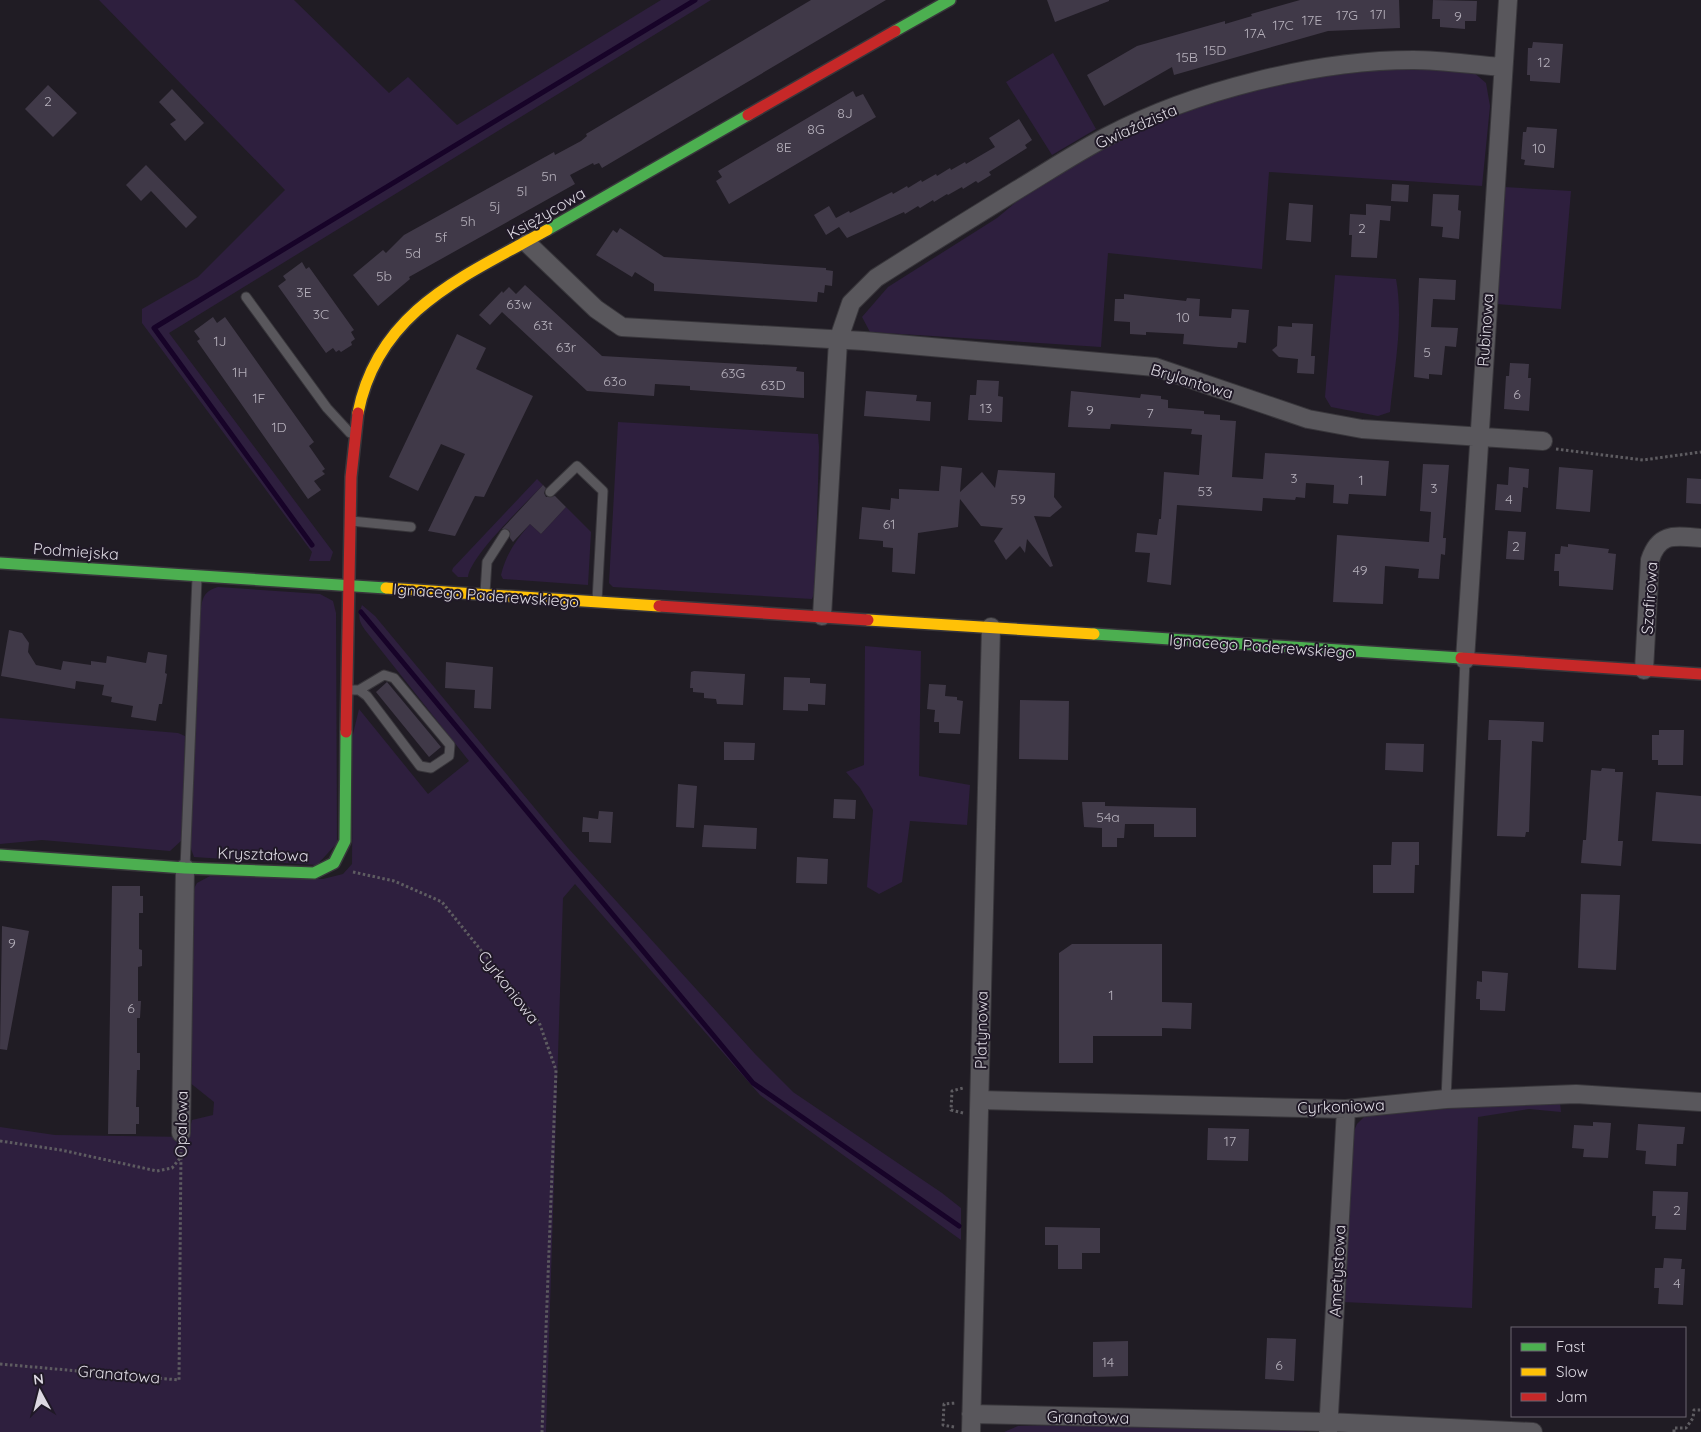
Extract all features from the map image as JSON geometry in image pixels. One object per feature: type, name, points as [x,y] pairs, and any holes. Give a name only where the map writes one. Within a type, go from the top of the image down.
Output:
[{"type":"street","name":"Księżycowa","points":[[348,586],[354,437],[364,389],[374,365],[388,340],[422,302],[950,0]]},
{"type":"street","name":"Rubinowa","points":[[1465,660],[1478,435],[1508,0]]},
{"type":"street","name":"Gwiaździsta","points":[[838,341],[851,303],[876,278],[1100,140],[1152,116],[1251,82],[1312,68],[1414,60],[1503,67]]},
{"type":"street","points":[[527,243],[596,308],[622,327],[838,341],[822,616]]},
{"type":"street","name":"Brylantowa","points":[[838,341],[864,341],[1155,367],[1308,419],[1362,429],[1478,435],[1543,441]]},
{"type":"street","name":"Szafirowa","points":[[1644,670],[1650,560],[1654,548],[1662,539],[1674,536],[1701,538]]},
{"type":"street","name":"Podmiejska","points":[[0,563],[151,572]]},
{"type":"street","name":"Ignacego Paderewskiego","points":[[151,572],[1465,660],[1701,674]]},
{"type":"street","points":[[334,863],[345,841],[348,586]]},
{"type":"street","name":"Platynowa","points":[[971,1432],[992,627]]},
{"type":"street","name":"Kryształowa","points":[[0,855],[184,868],[314,873],[334,863]]},
{"type":"street","name":"Opalowa","points":[[181,1133],[184,868]]},
{"type":"street","name":"Cyrkoniowa","points":[[980,1100],[1346,1109],[1446,1099],[1576,1094],[1701,1102]]},
{"type":"street","name":"Ametystowa","points":[[1328,1427],[1346,1109]]},
{"type":"street","name":"Granatowa","points":[[971,1414],[1328,1427],[1534,1432]]},
{"type":"lane","points":[[246,296],[327,408],[354,437]]},
{"type":"lane","points":[[550,492],[577,466],[603,491],[597,602]]},
{"type":"lane","points":[[350,521],[411,527]]},
{"type":"lane","points":[[485,594],[486,562],[505,534]]},
{"type":"lane","points":[[184,868],[197,576]]},
{"type":"lane","points":[[1446,1099],[1465,660]]},
{"type":"lane","points":[[346,690],[359,690],[384,675],[394,678],[450,745],[448,756],[431,768],[420,766],[366,696],[359,690]]},
{"type":"path","points":[[1543,441],[1556,449],[1643,460],[1701,452]]},
{"type":"path","name":"Cyrkoniowa","points":[[334,863],[345,870],[394,881],[442,902],[539,1022],[556,1070],[542,1432]]},
{"type":"path","name":"Opalowa","points":[[178,1380],[181,1133]]},
{"type":"path","points":[[0,1141],[61,1150],[157,1171],[172,1168],[180,1157]]},
{"type":"path","name":"Granatowa","points":[[0,1364],[178,1380]]},
{"type":"path","points":[[1674,1432],[1674,1428],[1686,1428],[1693,1418],[1694,1410],[1701,1410]]},
{"type":"shaded area","points":[[99,0],[294,0],[389,93],[408,77],[457,125],[661,0],[711,0],[169,333],[333,552],[330,561],[309,561],[312,552],[142,323],[142,309],[198,277],[285,190]]},
{"type":"shaded area","points":[[1053,53],[1096,129],[1052,155],[1006,82]]},
{"type":"shaded area","points":[[1420,67],[1472,71],[1486,83],[1490,106],[1482,186],[1269,172],[1262,269],[1108,253],[1101,347],[870,332],[862,317],[888,287],[997,218],[1032,189],[1125,136],[1215,101],[1295,80],[1361,68]]},
{"type":"shaded area","points":[[1504,187],[1571,191],[1561,309],[1496,304]]},
{"type":"shaded area","points":[[1335,275],[1396,279],[1399,329],[1390,412],[1378,416],[1331,407],[1325,397]]},
{"type":"shaded area","points":[[618,422],[818,434],[815,591],[812,599],[613,587],[609,583]]},
{"type":"shaded area","points":[[537,479],[543,485],[488,543],[478,556],[468,577],[458,577],[452,571],[453,568]]},
{"type":"shaded area","points":[[566,507],[591,532],[588,585],[503,579],[501,575],[509,554],[530,524],[541,534]]},
{"type":"shaded area","points":[[218,587],[320,594],[333,601],[336,613],[337,843],[317,865],[194,857],[189,843],[202,602],[208,592]]},
{"type":"shaded area","points":[[362,605],[375,616],[568,848],[756,1055],[793,1092],[942,1193],[961,1208],[961,1240],[760,1095],[575,884],[563,898],[546,1432],[0,1432],[0,1127],[55,1135],[188,1137],[192,1120],[213,1115],[214,1102],[189,1082],[189,898],[197,883],[210,876],[323,879],[343,874],[352,864],[353,734],[359,709],[428,794],[469,761],[365,630],[359,618]]},
{"type":"shaded area","points":[[865,646],[921,651],[919,776],[970,785],[967,825],[910,821],[902,882],[879,894],[867,887],[873,810],[860,788],[846,772],[864,765]]},
{"type":"shaded area","points":[[0,718],[178,733],[185,736],[182,840],[170,851],[42,840],[0,844]]},
{"type":"shaded area","points":[[1537,1101],[1560,1103],[1561,1112],[1529,1109],[1478,1117],[1472,1308],[1343,1302],[1353,1133],[1357,1124],[1365,1116]]},
{"type":"shaded area","points":[[1055,1425],[1302,1430],[1305,1432],[1004,1432],[1018,1426]]},
{"type":"building","points":[[811,0],[886,0],[602,168],[599,163],[594,165],[593,163],[570,175],[575,184],[409,277],[410,279],[378,306],[353,275],[383,250],[386,253],[404,235],[554,152],[555,155],[581,141],[587,136],[586,134]]},
{"type":"building","points":[[1047,0],[1109,0],[1109,1],[1055,22]]},
{"type":"building","points":[[1300,0],[1399,0],[1400,28],[1328,31],[1174,75],[1172,67],[1104,106],[1087,75],[1137,46],[1225,21],[1225,24],[1252,16],[1251,14]]},
{"type":"building","points":[[1433,0],[1477,1],[1476,21],[1465,21],[1465,29],[1440,27],[1440,19],[1432,19]]},
{"type":"building","points":[[1533,42],[1563,44],[1560,83],[1530,81],[1530,75],[1527,75],[1528,48],[1532,48]]},
{"type":"building","points":[[48,85],[77,113],[53,137],[25,109]]},
{"type":"building","points":[[172,89],[204,123],[185,141],[170,124],[176,120],[159,102]]},
{"type":"building","points":[[853,91],[856,97],[863,94],[876,117],[729,204],[716,181],[722,177],[718,171]]},
{"type":"building","points":[[1019,119],[1032,140],[1025,145],[1027,148],[989,172],[991,175],[978,183],[976,181],[934,202],[933,200],[920,208],[918,206],[905,214],[904,212],[847,238],[839,227],[826,235],[814,215],[829,206],[836,218],[892,192],[893,194],[907,186],[908,188],[921,180],[922,182],[936,174],[937,176],[965,162],[966,164],[995,147],[989,138]]},
{"type":"building","points":[[1527,127],[1557,129],[1554,168],[1524,165],[1525,160],[1521,159],[1523,132],[1526,132]]},
{"type":"building","points":[[146,165],[197,217],[186,228],[151,191],[141,201],[126,185]]},
{"type":"building","points":[[1392,184],[1409,185],[1408,202],[1391,201]]},
{"type":"building","points":[[1433,194],[1459,195],[1458,210],[1461,211],[1459,239],[1442,237],[1443,227],[1431,226]]},
{"type":"building","points":[[1289,203],[1313,205],[1311,242],[1286,240]]},
{"type":"building","points":[[1366,204],[1391,206],[1390,221],[1380,220],[1377,258],[1351,257],[1352,235],[1349,235],[1350,214],[1366,215]]},
{"type":"building","points":[[620,228],[664,257],[826,268],[826,270],[833,271],[832,286],[825,285],[824,293],[818,292],[817,302],[654,291],[654,284],[635,272],[632,277],[596,255],[613,230],[617,233]]},
{"type":"building","points":[[302,262],[306,269],[309,267],[354,330],[351,332],[355,339],[351,342],[352,345],[341,352],[339,350],[336,352],[333,348],[326,353],[278,286],[286,280],[283,276]]},
{"type":"building","points":[[1419,278],[1456,280],[1455,300],[1433,299],[1431,327],[1458,328],[1456,347],[1445,346],[1442,375],[1429,374],[1429,379],[1414,377]]},
{"type":"building","points":[[525,285],[602,356],[797,367],[796,371],[804,372],[804,398],[690,390],[690,386],[655,384],[654,396],[587,391],[502,312],[490,325],[479,315],[502,291],[503,293],[509,287],[516,294]]},
{"type":"building","points":[[1124,294],[1186,301],[1187,298],[1200,299],[1199,316],[1231,318],[1232,309],[1249,310],[1246,343],[1238,342],[1237,348],[1219,347],[1183,344],[1184,334],[1146,332],[1146,335],[1130,334],[1130,322],[1114,321],[1115,299],[1124,299]]},
{"type":"building","points":[[213,317],[217,323],[225,317],[314,442],[309,446],[325,469],[322,471],[325,474],[314,481],[321,490],[308,499],[197,341],[200,339],[194,331]]},
{"type":"building","points":[[1292,323],[1313,324],[1311,356],[1315,356],[1314,374],[1297,373],[1298,359],[1279,357],[1272,350],[1277,346],[1278,326],[1292,327]]},
{"type":"building","points":[[457,334],[486,348],[476,369],[533,396],[484,497],[475,496],[455,536],[428,531],[465,454],[441,444],[418,491],[389,477]]},
{"type":"building","points":[[1510,363],[1529,364],[1528,378],[1531,378],[1529,411],[1504,409],[1506,376],[1509,376]]},
{"type":"building","points":[[977,380],[999,381],[998,396],[1003,397],[1002,422],[968,420],[970,395],[976,395]]},
{"type":"building","points":[[866,391],[917,395],[916,401],[931,402],[930,421],[864,416]]},
{"type":"building","points":[[1071,391],[1140,398],[1141,394],[1161,396],[1161,399],[1168,400],[1168,408],[1204,411],[1204,414],[1220,415],[1220,420],[1236,421],[1232,477],[1263,479],[1265,453],[1389,461],[1386,496],[1349,494],[1348,504],[1333,503],[1334,485],[1306,483],[1305,498],[1296,497],[1295,500],[1263,498],[1262,511],[1177,505],[1171,585],[1147,582],[1150,553],[1135,552],[1137,533],[1157,535],[1159,519],[1161,519],[1164,472],[1199,475],[1202,435],[1191,434],[1192,429],[1111,424],[1110,429],[1068,427]]},
{"type":"building","points":[[1423,464],[1449,465],[1443,538],[1446,538],[1445,555],[1441,554],[1439,579],[1418,578],[1419,569],[1385,566],[1383,604],[1333,602],[1337,535],[1429,542],[1431,512],[1420,511]]},
{"type":"building","points":[[941,466],[962,468],[960,492],[982,472],[995,488],[998,470],[1055,473],[1054,497],[1062,507],[1050,517],[1034,516],[1053,566],[1050,567],[1027,539],[1025,553],[1020,546],[1006,560],[994,541],[1003,528],[981,526],[960,499],[958,527],[918,533],[915,574],[892,572],[893,548],[883,547],[883,541],[859,539],[862,507],[890,510],[891,498],[899,499],[899,489],[939,491]]},
{"type":"building","points":[[1509,467],[1529,469],[1528,488],[1523,487],[1521,512],[1495,510],[1497,484],[1508,485]]},
{"type":"building","points":[[1559,467],[1593,470],[1590,512],[1556,509]]},
{"type":"building","points":[[1687,478],[1701,479],[1701,504],[1686,503]]},
{"type":"building","points":[[543,485],[546,488],[544,493],[546,497],[555,496],[566,507],[541,534],[530,524],[513,542],[510,538],[510,531],[502,529]]},
{"type":"building","points":[[1508,531],[1526,532],[1524,560],[1506,559]]},
{"type":"building","points":[[1568,544],[1609,549],[1608,553],[1616,554],[1613,590],[1559,586],[1559,571],[1554,571],[1555,554],[1560,554],[1561,546],[1568,547]]},
{"type":"building","points":[[9,630],[22,633],[29,643],[28,652],[36,665],[61,670],[63,661],[91,665],[91,661],[106,663],[107,656],[146,663],[148,652],[167,655],[165,673],[167,674],[162,704],[159,704],[156,721],[131,717],[133,706],[111,702],[112,697],[102,695],[104,685],[76,681],[75,689],[1,676]]},
{"type":"building","points":[[446,662],[493,667],[491,709],[474,708],[475,690],[445,688]]},
{"type":"building","points":[[691,672],[745,674],[743,705],[717,704],[716,699],[704,698],[704,693],[693,692],[693,688],[690,688]]},
{"type":"building","points":[[784,677],[810,678],[810,683],[826,684],[825,705],[808,704],[808,711],[783,710]]},
{"type":"building","points":[[387,682],[441,747],[429,757],[376,692]]},
{"type":"building","points":[[929,684],[946,685],[945,696],[957,697],[957,700],[963,701],[960,734],[939,733],[939,722],[934,722],[935,710],[927,709]]},
{"type":"building","points":[[1020,700],[1069,701],[1068,760],[1019,759]]},
{"type":"building","points":[[1489,720],[1544,722],[1543,742],[1532,741],[1529,832],[1526,832],[1525,837],[1497,836],[1501,740],[1488,740]]},
{"type":"building","points":[[1659,730],[1684,730],[1683,765],[1658,765],[1658,760],[1652,760],[1652,735],[1659,735]]},
{"type":"building","points":[[724,742],[755,743],[754,760],[724,760]]},
{"type":"building","points":[[1386,743],[1424,744],[1423,772],[1385,770]]},
{"type":"building","points":[[1602,768],[1623,772],[1618,841],[1623,841],[1621,866],[1581,863],[1583,840],[1586,840],[1591,770],[1601,771]]},
{"type":"building","points":[[678,784],[697,786],[694,828],[676,827]]},
{"type":"building","points":[[1656,792],[1701,796],[1701,844],[1652,841]]},
{"type":"building","points":[[834,799],[856,800],[855,819],[833,818]]},
{"type":"building","points":[[1082,802],[1105,802],[1105,806],[1196,808],[1196,837],[1154,837],[1154,824],[1125,824],[1124,838],[1117,838],[1117,847],[1102,847],[1102,828],[1084,827]]},
{"type":"building","points":[[599,811],[613,812],[611,843],[589,842],[589,832],[582,832],[583,817],[598,819]]},
{"type":"building","points":[[704,825],[757,828],[756,849],[702,847]]},
{"type":"building","points":[[1392,842],[1419,842],[1419,865],[1415,865],[1414,893],[1373,893],[1373,865],[1391,865]]},
{"type":"building","points":[[797,857],[828,859],[827,884],[796,883]]},
{"type":"building","points":[[112,886],[140,886],[140,896],[143,896],[143,913],[139,913],[139,949],[142,950],[142,966],[138,967],[138,1001],[141,1001],[140,1018],[137,1018],[137,1053],[140,1053],[140,1070],[137,1070],[136,1107],[139,1107],[139,1124],[136,1124],[136,1134],[108,1134]]},
{"type":"building","points":[[1581,894],[1620,895],[1616,970],[1578,968]]},
{"type":"building","points":[[2,926],[29,931],[7,1050],[0,1049]]},
{"type":"building","points":[[1072,944],[1162,944],[1162,1002],[1192,1003],[1191,1029],[1162,1028],[1162,1036],[1093,1036],[1093,1063],[1059,1063],[1059,953]]},
{"type":"building","points":[[1482,971],[1508,973],[1505,1011],[1480,1010],[1480,999],[1476,999],[1477,981],[1482,982]]},
{"type":"building","points":[[1593,1122],[1611,1123],[1608,1158],[1583,1157],[1584,1149],[1572,1148],[1574,1125],[1593,1126]]},
{"type":"building","points":[[1638,1124],[1685,1127],[1683,1144],[1677,1144],[1676,1166],[1645,1164],[1646,1151],[1636,1150]]},
{"type":"building","points":[[1208,1128],[1249,1129],[1248,1161],[1207,1160]]},
{"type":"building","points":[[1653,1191],[1688,1192],[1686,1230],[1655,1229],[1656,1216],[1652,1216]]},
{"type":"building","points":[[1045,1227],[1100,1228],[1100,1253],[1082,1253],[1082,1269],[1058,1269],[1058,1245],[1045,1245]]},
{"type":"building","points":[[1664,1258],[1682,1259],[1681,1269],[1685,1269],[1683,1305],[1658,1304],[1659,1288],[1654,1288],[1655,1268],[1663,1268]]},
{"type":"building","points":[[1267,1338],[1296,1339],[1294,1381],[1265,1379]]},
{"type":"building","points":[[1128,1341],[1128,1376],[1093,1377],[1093,1342]]},
{"type":"waterway","points":[[312,545],[154,328],[695,0]]},
{"type":"waterway","points":[[361,612],[753,1083],[959,1226]]},
{"type":"traffic: fast","points":[[895,31],[950,0]]},
{"type":"traffic: fast","points":[[547,230],[748,115]]},
{"type":"traffic: fast","points":[[0,563],[386,588]]},
{"type":"traffic: fast","points":[[1094,634],[1461,658]]},
{"type":"traffic: fast","points":[[0,855],[185,868],[314,873],[334,863],[345,841],[346,732]]},
{"type":"traffic: slow","points":[[358,413],[368,377],[384,347],[405,322],[429,300],[456,281],[547,230]]},
{"type":"traffic: slow","points":[[386,588],[659,606]]},
{"type":"traffic: slow","points":[[868,620],[1094,634]]},
{"type":"traffic: jam","points":[[748,115],[895,31]]},
{"type":"traffic: jam","points":[[346,732],[351,477],[358,413]]},
{"type":"traffic: jam","points":[[659,606],[868,620]]},
{"type":"traffic: jam","points":[[1461,658],[1701,674]]}]
